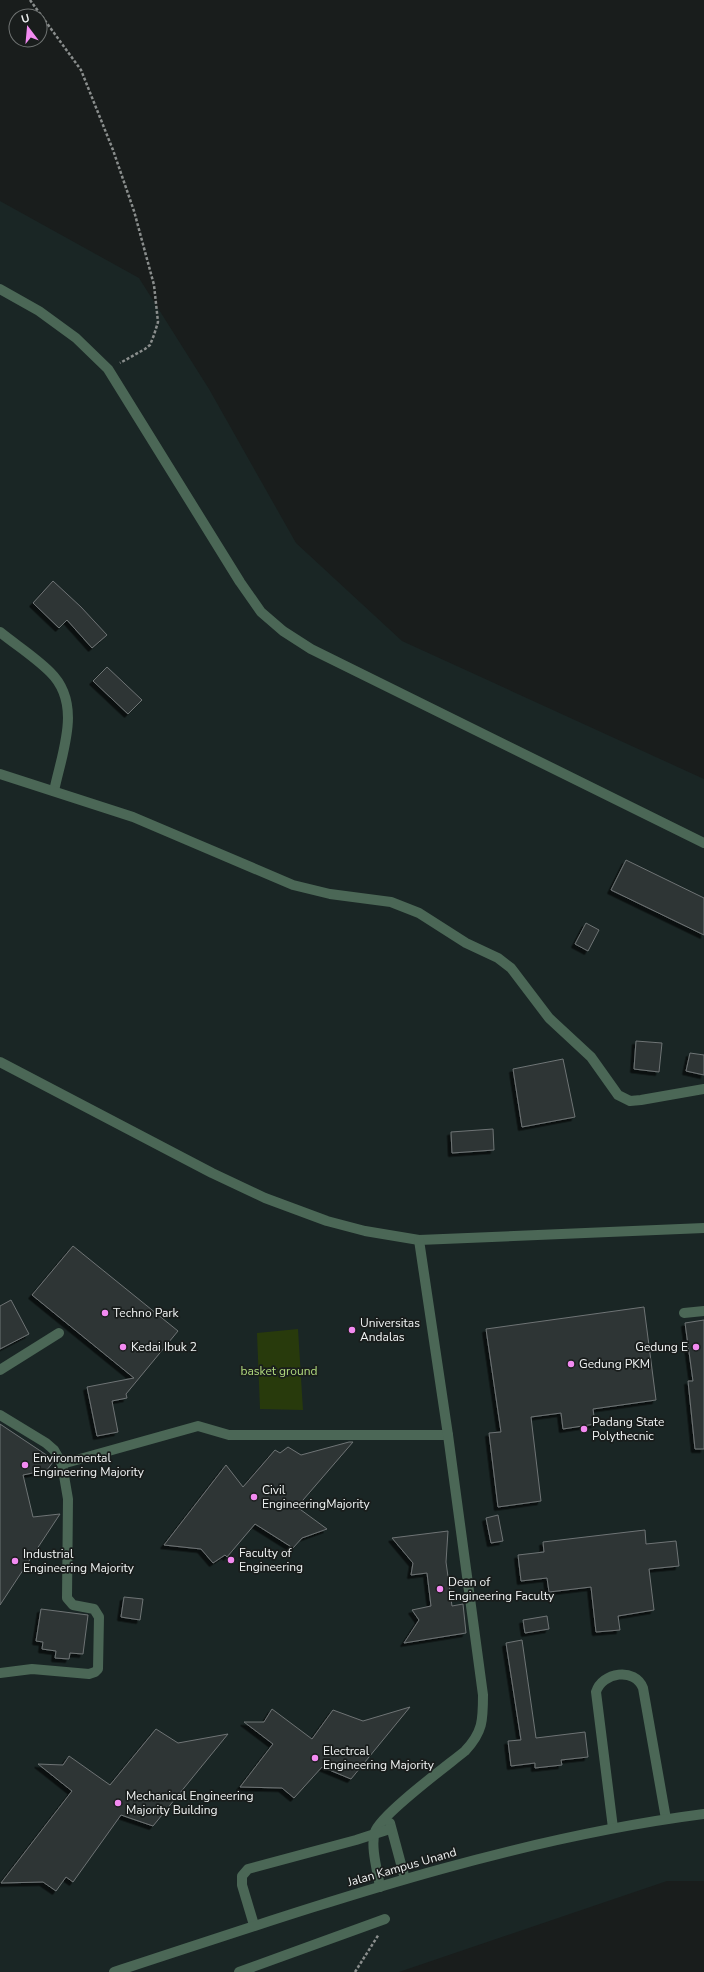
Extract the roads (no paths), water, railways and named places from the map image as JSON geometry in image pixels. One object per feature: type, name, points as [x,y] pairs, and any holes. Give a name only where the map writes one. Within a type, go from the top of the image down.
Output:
[{"type":"street","points":[[0,289],[39,311],[76,338],[108,369],[240,582],[261,612],[283,631],[311,649],[704,843]]},
{"type":"street","points":[[0,632],[50,672],[61,686],[67,700],[69,717],[54,790]]},
{"type":"street","points":[[0,774],[54,790],[133,817],[293,884],[330,894],[391,902],[419,913],[466,943],[498,958],[511,968],[549,1018],[591,1057],[618,1095],[630,1101],[704,1089]]},
{"type":"street","points":[[0,1062],[212,1173],[265,1198],[350,1227],[419,1240],[704,1228]]},
{"type":"street","points":[[380,1887],[374,1849],[374,1834],[377,1828],[390,1813],[465,1751],[474,1741],[480,1730],[483,1717],[483,1695],[448,1435],[419,1240]]},
{"type":"street","points":[[684,1313],[704,1311]]},
{"type":"street","points":[[0,1370],[59,1333]]},
{"type":"street","points":[[0,1415],[46,1443],[54,1450],[62,1464],[68,1499],[66,1594],[69,1602],[73,1605],[94,1609],[98,1614],[98,1669],[95,1672],[89,1674],[38,1669],[0,1673]]},
{"type":"street","points":[[62,1464],[198,1426],[229,1435],[448,1435]]},
{"type":"street","points":[[613,1828],[596,1692],[598,1684],[617,1675],[627,1674],[635,1677],[640,1681],[643,1688],[666,1819]]},
{"type":"street","points":[[390,1813],[390,1829],[406,1879]]},
{"type":"street","name":"Jalan Kampus Unand","points":[[114,1972],[254,1925],[490,1855],[613,1828],[704,1814]]},
{"type":"street","points":[[254,1925],[242,1885],[242,1876],[248,1868],[390,1829]]},
{"type":"street","points":[[239,1972],[385,1920]]},
{"type":"place","name":"Techno Park","points":[[105,1313]]},
{"type":"place","name":"Universitas Andalas","points":[[352,1330]]},
{"type":"place","name":"Kedai Ibuk 2","points":[[123,1347]]},
{"type":"place","name":"Gedung E","points":[[696,1347]]},
{"type":"place","name":"Gedung PKM","points":[[571,1364]]},
{"type":"place","name":"Padang State Polythecnic","points":[[584,1429]]},
{"type":"place","name":"Environmental Engineering Majority","points":[[25,1465]]},
{"type":"place","name":"Civil EngineeringMajority","points":[[254,1497]]},
{"type":"place","name":"Faculty of Engineering","points":[[231,1560]]},
{"type":"place","name":"Industrial Engineering Majority","points":[[15,1561]]},
{"type":"place","name":"Dean of Engineering Faculty","points":[[440,1589]]},
{"type":"place","name":"Electrcal Engineering Majority","points":[[315,1758]]},
{"type":"place","name":"Mechanical Engineering Majority Building","points":[[118,1803]]},
{"type":"park label","name":"basket ground","points":[[279,1371]]}]
